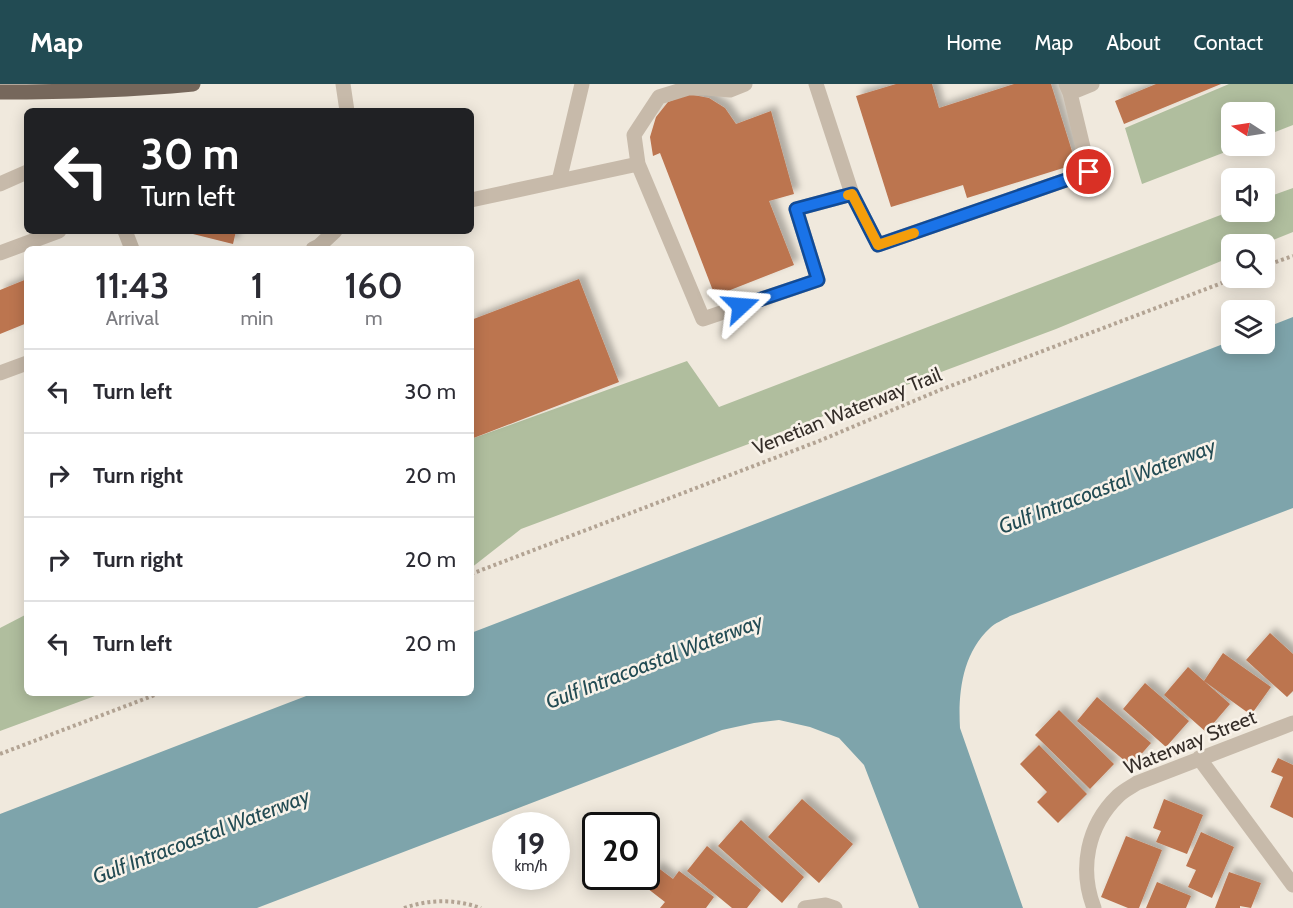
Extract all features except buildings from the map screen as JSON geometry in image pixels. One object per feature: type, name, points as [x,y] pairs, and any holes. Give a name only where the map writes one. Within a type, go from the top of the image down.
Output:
[{"type":"main road","points":[[0,92],[72,92],[193,84]]},
{"type":"street","points":[[343,84],[347,108]]},
{"type":"street","points":[[559,181],[582,84]]},
{"type":"street","points":[[745,84],[730,90],[688,88],[659,97],[634,135],[638,164],[703,319],[818,280],[796,209],[852,194]]},
{"type":"street","points":[[816,84],[852,194],[878,245],[1089,172],[1068,88],[1092,84]]},
{"type":"street","points":[[474,200],[638,164]]},
{"type":"street","points":[[0,184],[24,173]]},
{"type":"street","points":[[0,253],[51,234]]},
{"type":"street","points":[[319,246],[331,234]]},
{"type":"street","points":[[0,373],[24,364]]},
{"type":"street","name":"Waterway Street","points":[[1094,908],[1086,878],[1086,857],[1092,834],[1103,814],[1118,796],[1137,783],[1293,723]]},
{"type":"street","points":[[1199,758],[1293,885]]},
{"type":"street","points":[[806,908],[826,905],[835,908]]},
{"type":"path","points":[[1275,262],[1293,256]]},
{"type":"path","name":"Venetian Waterway Trail","points":[[474,573],[819,441],[951,386],[1221,283]]},
{"type":"path","points":[[0,754],[152,696]]},
{"type":"path","points":[[404,908],[449,900],[481,908]]},
{"type":"green space","points":[[1229,84],[1293,84],[1293,125],[1275,132],[1275,102],[1221,102],[1221,154],[1142,184],[1125,128]]},
{"type":"green space","points":[[1293,188],[1293,232],[1275,239],[1275,234],[1221,234],[1221,261],[1056,329],[521,529],[474,566],[474,438],[687,361],[719,407],[1221,215],[1221,222],[1275,222],[1275,194]]},
{"type":"green space","points":[[24,616],[24,696],[95,696],[0,731],[0,628]]},
{"type":"water","name":"Gulf Intracoastal Waterway","points":[[1293,317],[1293,508],[1010,616],[990,628],[973,650],[961,688],[960,728],[1023,908],[919,908],[864,765],[839,738],[810,727],[779,720],[722,730],[508,812],[492,812],[492,818],[257,908],[0,908],[0,814],[306,696],[474,696],[474,632],[1221,345],[1221,354],[1275,354],[1275,324]]},
{"type":"slow traffic","points":[[848,195],[852,194],[878,245],[914,233]]},
{"type":"route","points":[[741,306],[818,280],[796,209],[852,194],[878,245],[1089,172]]}]
